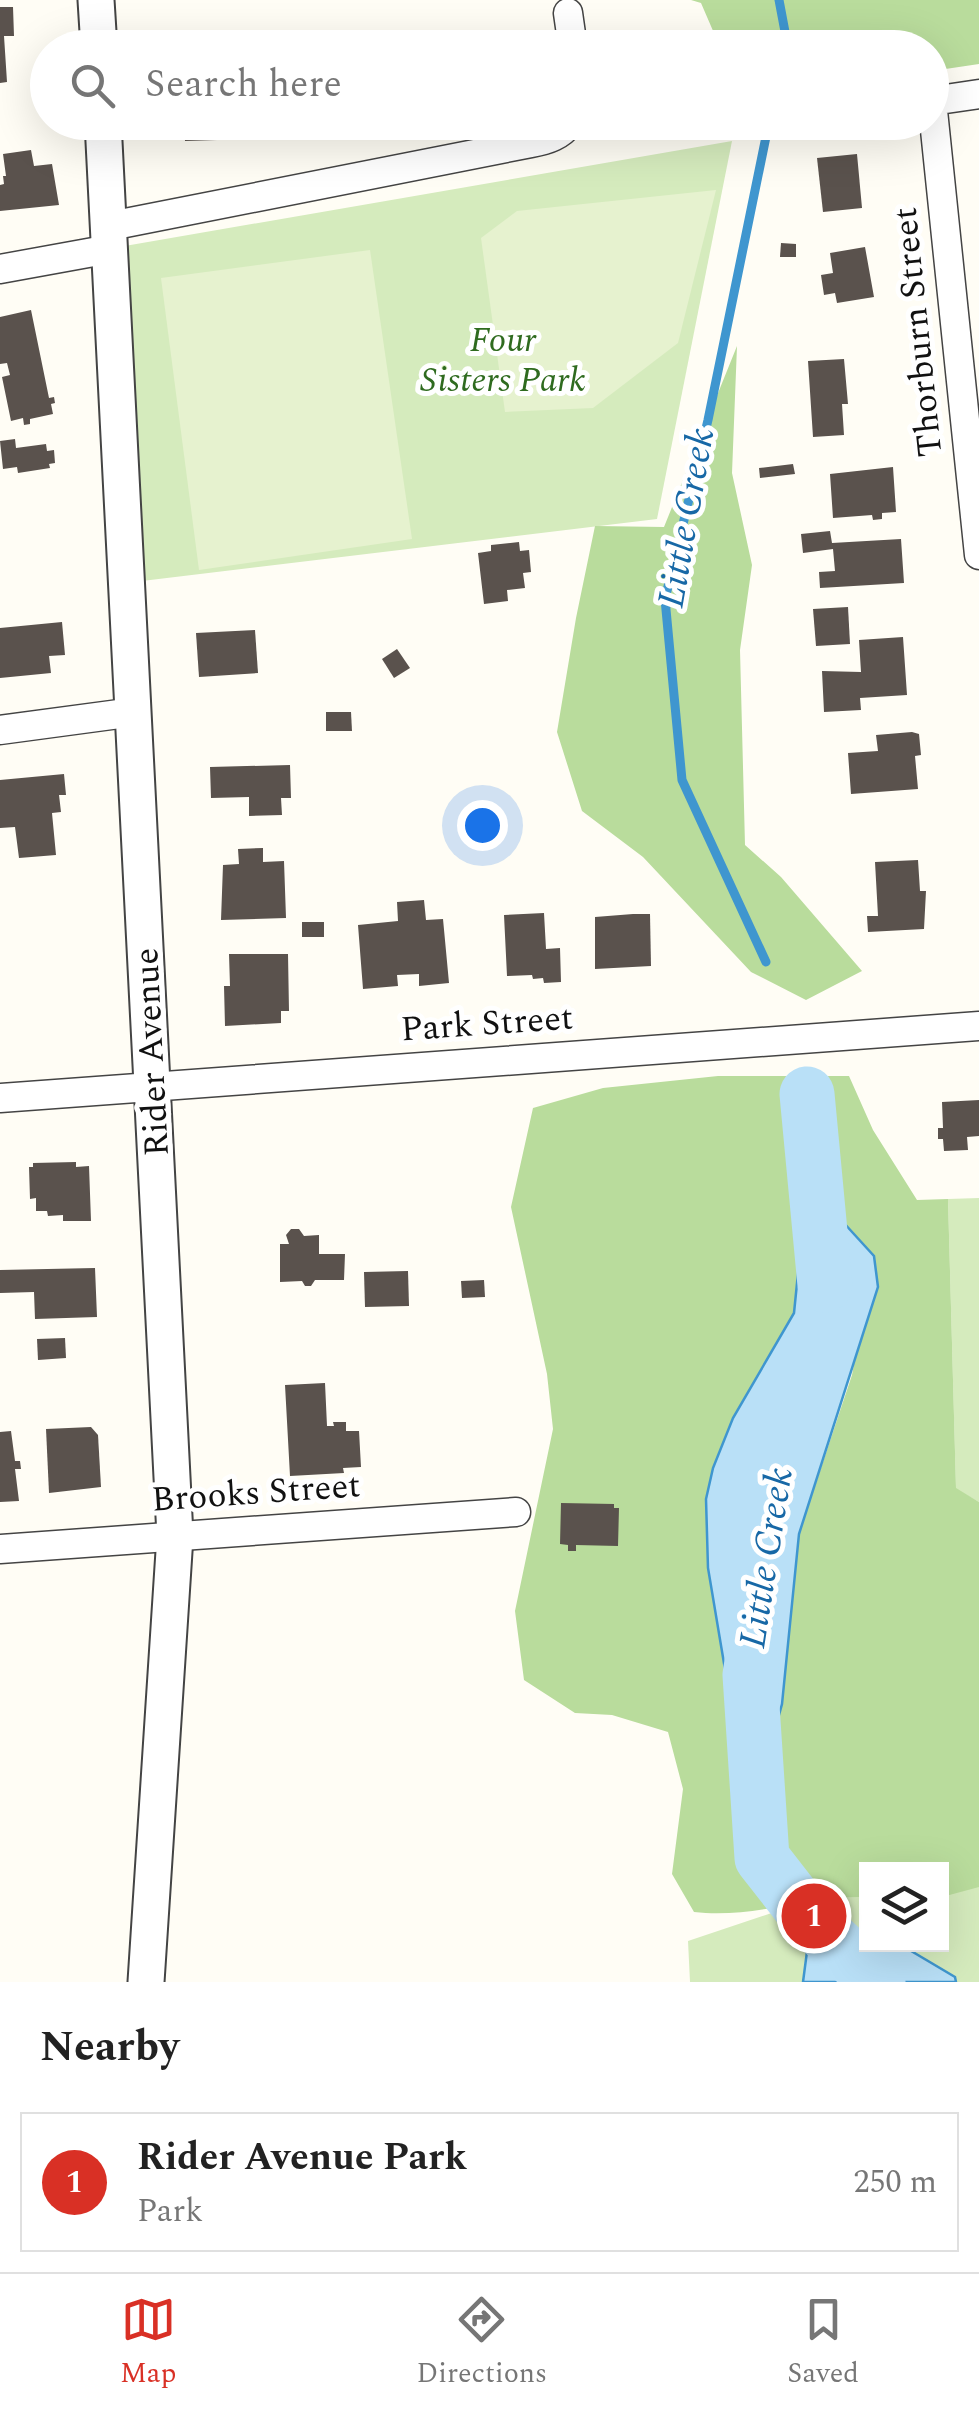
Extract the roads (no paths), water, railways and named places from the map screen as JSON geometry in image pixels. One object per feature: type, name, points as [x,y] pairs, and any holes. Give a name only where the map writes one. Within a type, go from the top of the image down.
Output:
[{"type":"street","points":[[96,0],[97,30]]},
{"type":"street","points":[[568,13],[570,30]]},
{"type":"street","points":[[949,98],[979,94]]},
{"type":"street","name":"Rider Avenue","points":[[104,140],[175,1536],[146,1982]]},
{"type":"street","points":[[0,269],[110,237],[549,140]]},
{"type":"street","name":"Thorburn Street","points":[[936,140],[979,555]]},
{"type":"street","points":[[0,730],[134,712]]},
{"type":"street","name":"Park Street","points":[[0,1098],[979,1026]]},
{"type":"street","name":"Brooks Street","points":[[0,1549],[516,1512]]},
{"type":"water","points":[[832,1210],[874,1256],[878,1287],[799,1534],[782,1704],[770,1748],[734,1723],[708,1568],[706,1499],[713,1468],[733,1418],[794,1313],[804,1214]]},
{"type":"water","points":[[811,1921],[859,1931],[859,1952],[913,1952],[955,1977],[956,1982],[803,1982]]},
{"type":"waterway","name":"Little Creek","points":[[779,0],[785,30]]},
{"type":"waterway","name":"Little Creek","points":[[765,140],[708,420],[665,599],[682,780],[766,962]]},
{"type":"waterway","name":"Little Creek","points":[[807,1094],[825,1285]]},
{"type":"waterway","name":"Little Creek","points":[[752,1662],[762,1858],[811,1921],[878,1982]]},
{"type":"place","name":"Rider Avenue Park","points":[[814,1916]]},
{"type":"park label","name":"Four Sisters Park","points":[[503,360]]}]
